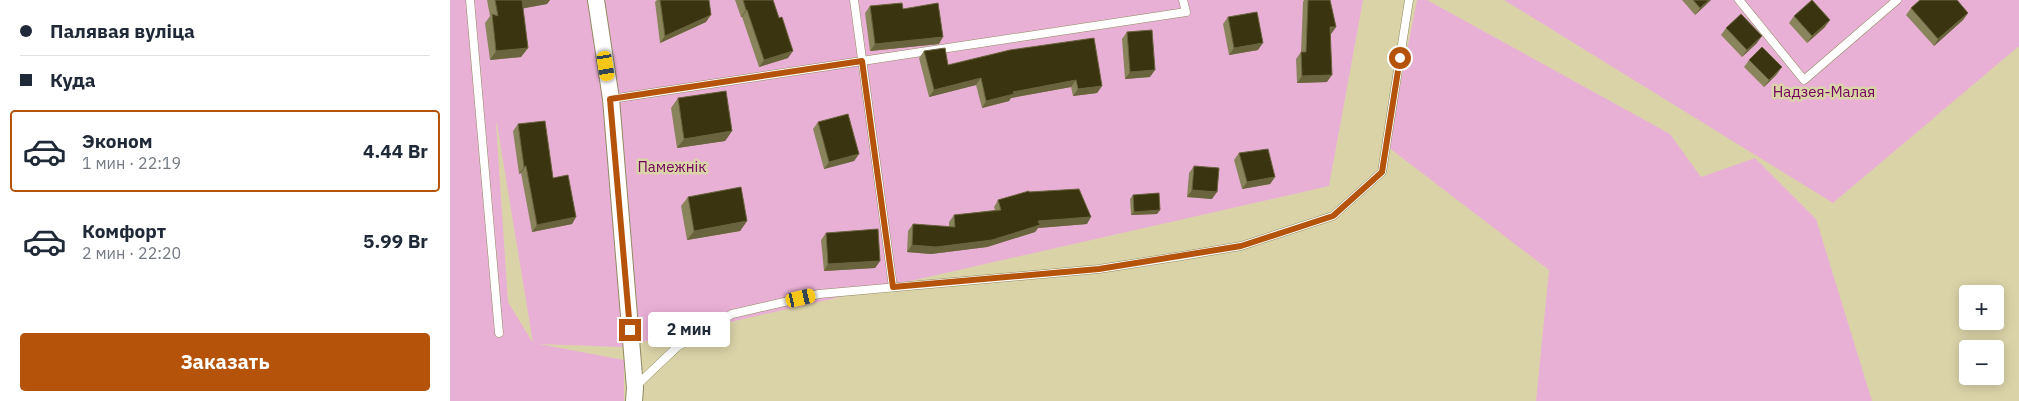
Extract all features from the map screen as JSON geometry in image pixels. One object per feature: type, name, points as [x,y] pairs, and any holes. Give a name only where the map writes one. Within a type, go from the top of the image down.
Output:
[{"type":"street","points":[[596,0],[610,99],[635,394]]},
{"type":"lane","points":[[470,0],[499,333]]},
{"type":"lane","points":[[854,0],[893,287]]},
{"type":"lane","points":[[610,99],[1186,12],[1183,0]]},
{"type":"lane","points":[[635,394],[677,347],[732,314],[819,294],[1099,269],[1241,246],[1333,216],[1382,172],[1408,0]]},
{"type":"lane","points":[[1739,0],[1804,80],[1897,0]]},
{"type":"green space","name":"Памежнік","points":[[450,0],[1363,0],[1329,186],[620,347],[539,344],[624,360],[624,401],[450,401]],"holes":[[[497,124],[533,343],[508,302]]]},
{"type":"green space","points":[[1417,0],[1427,0],[1670,134],[1701,177],[1755,158],[1816,219],[1872,401],[1536,401],[1549,270],[1388,147]]},
{"type":"green space","name":"Надзея-Малая","points":[[1504,0],[2019,0],[2019,46],[1833,203]]},
{"type":"building","points":[[495,0],[522,0],[528,48],[496,51],[492,14],[498,16]]},
{"type":"building","points":[[660,0],[709,0],[711,15],[665,36]]},
{"type":"building","points":[[743,0],[773,0],[779,18],[782,17],[793,51],[764,60]]},
{"type":"building","points":[[1308,0],[1330,0],[1336,27],[1330,27],[1332,75],[1302,76],[1301,52],[1306,52]]},
{"type":"building","points":[[1693,0],[1709,0],[1700,8]]},
{"type":"building","points":[[1812,0],[1830,20],[1812,36],[1794,16]]},
{"type":"building","points":[[1920,0],[1957,0],[1968,13],[1938,39],[1911,8]]},
{"type":"building","points":[[902,3],[903,9],[938,3],[943,37],[875,44],[870,6]]},
{"type":"building","points":[[1257,12],[1263,43],[1234,48],[1228,17]]},
{"type":"building","points":[[1741,14],[1762,36],[1747,50],[1726,28]]},
{"type":"building","points":[[1152,30],[1155,70],[1130,72],[1127,32]]},
{"type":"building","points":[[1094,38],[1102,86],[1078,89],[1076,80],[1013,92],[1014,94],[986,101],[981,78],[934,90],[924,51],[945,48],[948,65],[1010,50]]},
{"type":"building","points":[[1762,47],[1782,67],[1769,80],[1749,60]]},
{"type":"building","points":[[726,91],[732,131],[684,139],[678,98]]},
{"type":"building","points":[[848,114],[859,154],[829,162],[818,122]]},
{"type":"building","points":[[545,121],[553,178],[568,175],[576,217],[537,225],[526,166],[524,167],[518,124]]},
{"type":"building","points":[[1268,149],[1275,177],[1247,182],[1239,153]]},
{"type":"building","points":[[1194,166],[1219,168],[1217,192],[1192,190]]},
{"type":"building","points":[[741,187],[747,221],[694,231],[688,197]]},
{"type":"building","points":[[1079,189],[1091,217],[1038,221],[1040,225],[992,240],[936,247],[912,245],[913,224],[955,227],[954,215],[1001,210],[998,200],[1029,191]]},
{"type":"building","points":[[1159,193],[1160,210],[1134,212],[1133,195]]},
{"type":"building","points":[[878,229],[880,261],[828,264],[826,233]]},
{"type":"route","points":[[630,330],[610,99],[862,61],[893,287],[1099,269],[1241,246],[1333,216],[1382,172],[1400,58]]}]
